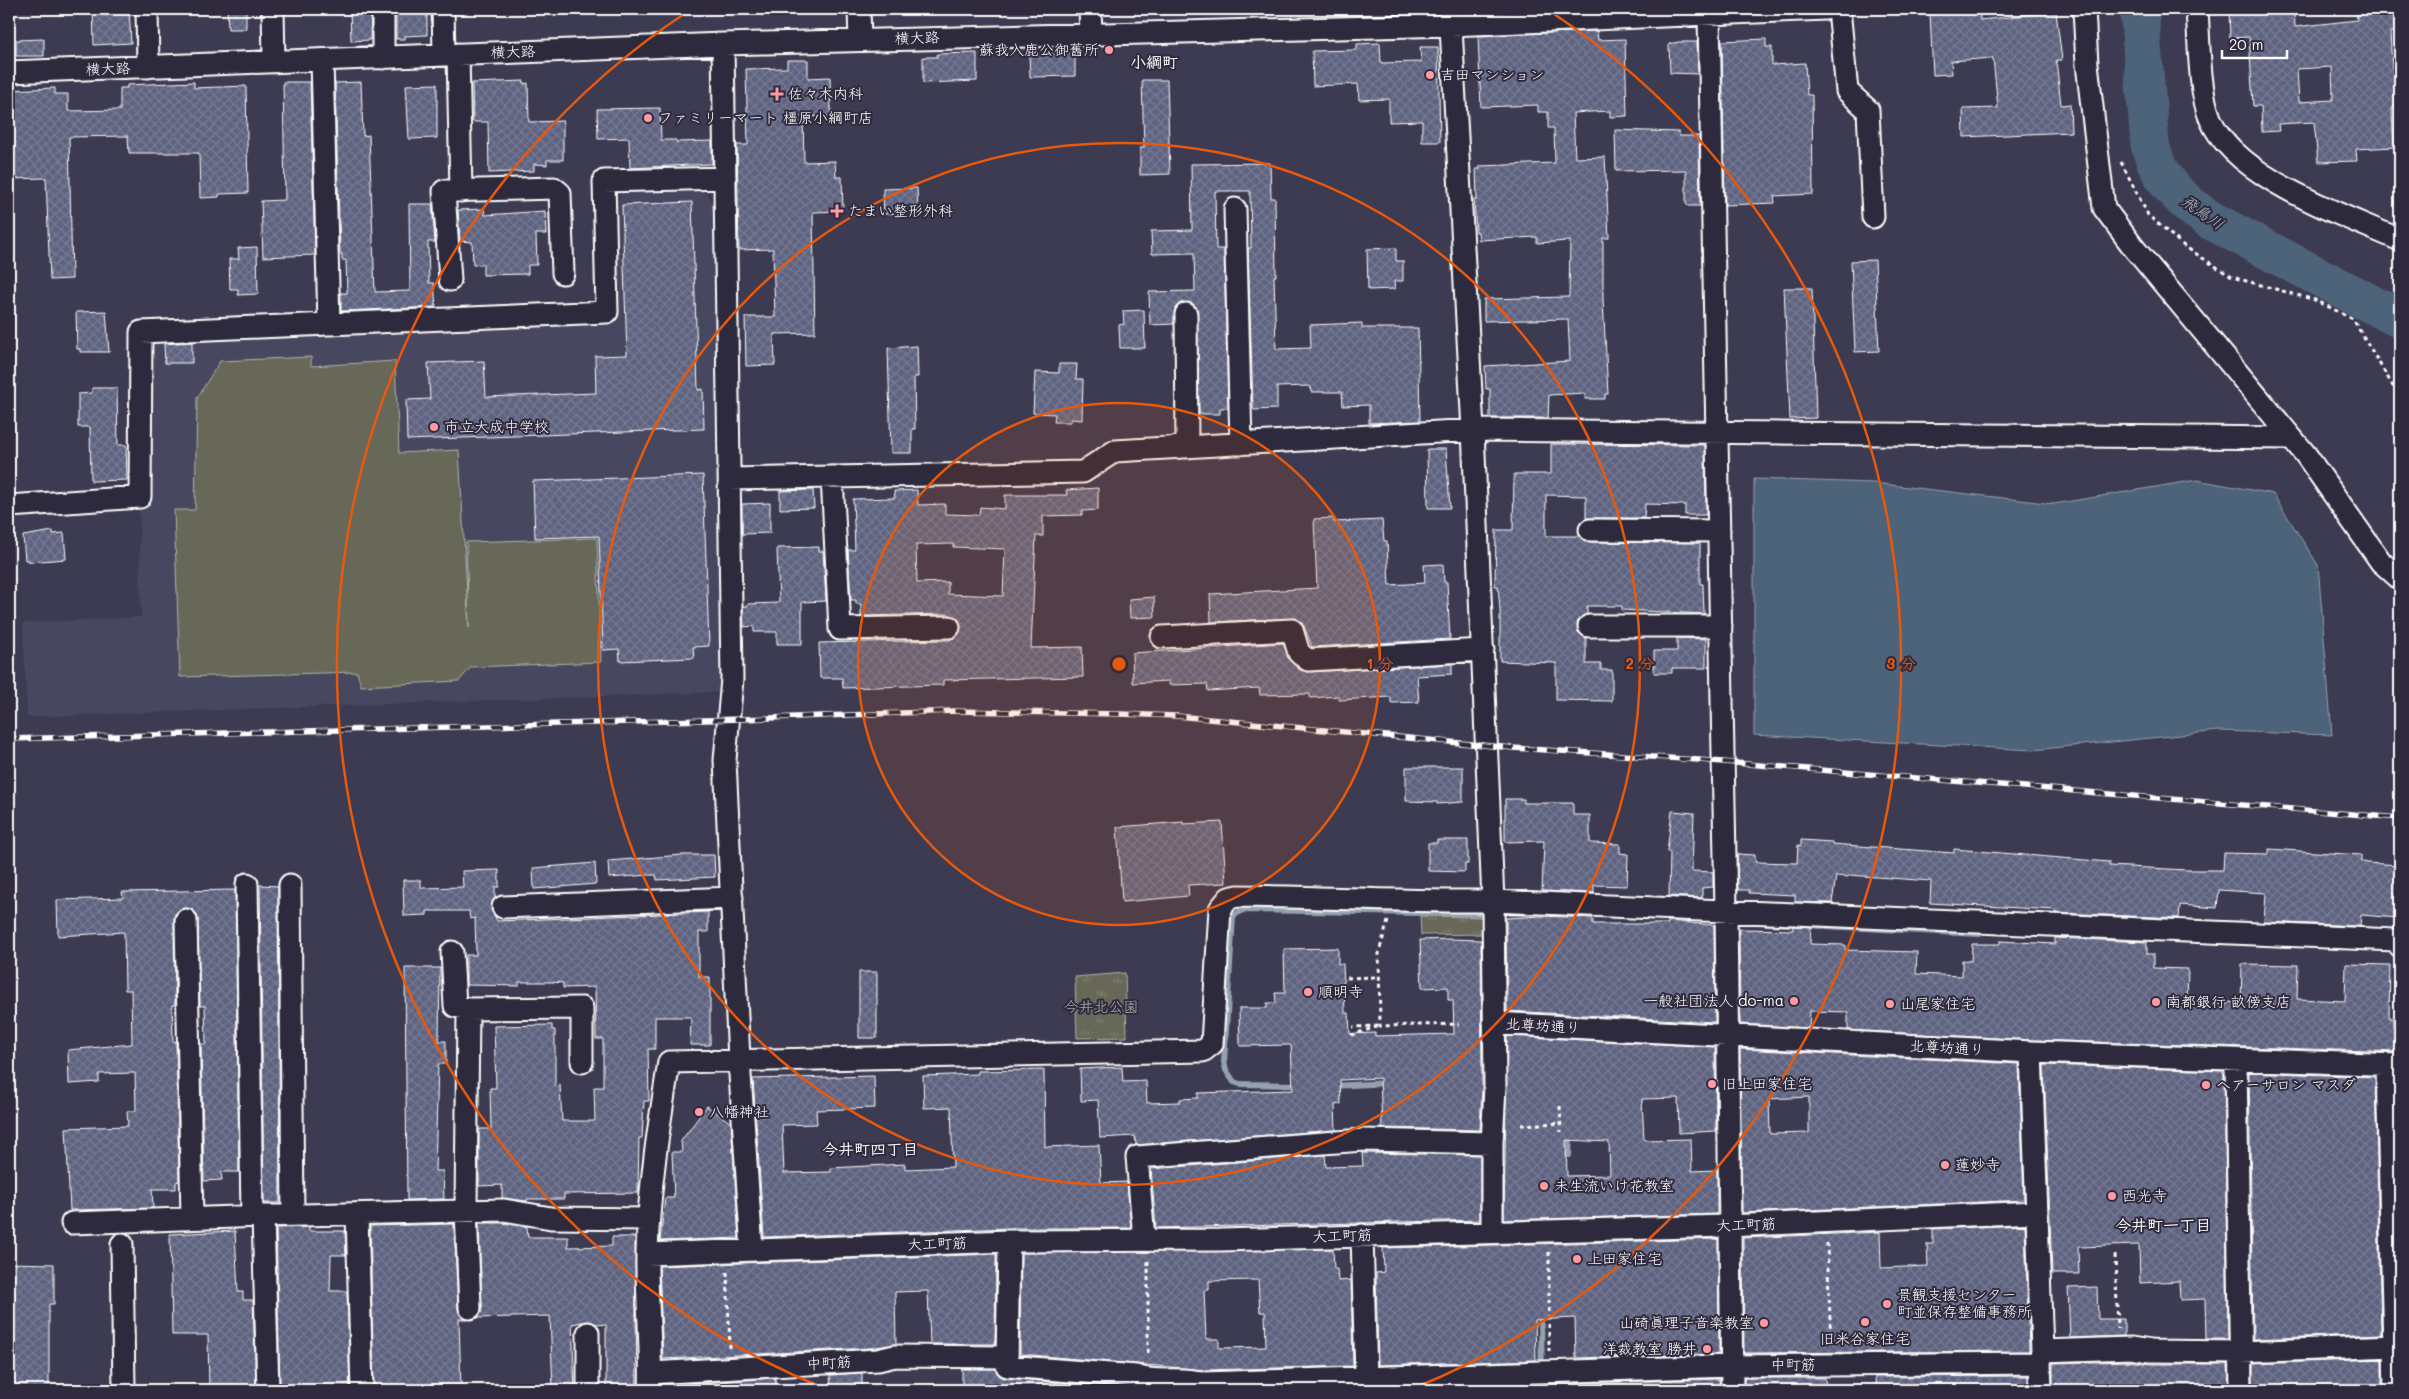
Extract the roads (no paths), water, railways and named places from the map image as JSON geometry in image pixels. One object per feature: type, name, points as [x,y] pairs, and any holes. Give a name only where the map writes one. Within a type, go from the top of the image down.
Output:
[{"type":"street","points":[[146,9],[148,67]]},
{"type":"street","points":[[273,9],[274,61]]},
{"type":"street","points":[[383,9],[383,58]]},
{"type":"street","points":[[443,9],[451,55],[461,191]]},
{"type":"street","points":[[859,9],[860,40]]},
{"type":"street","points":[[1090,9],[1091,33]]},
{"type":"street","name":"横大路","points":[[9,72],[723,44],[1091,33],[1451,17],[1709,16],[1826,9]]},
{"type":"street","points":[[1838,9],[1847,91],[1868,110],[1873,217]]},
{"type":"street","points":[[2084,9],[2087,64],[2104,208],[2134,248],[2292,438],[2381,562],[2400,579]]},
{"type":"street","points":[[2197,9],[2202,79],[2209,117],[2220,139],[2241,160],[2280,186],[2400,240]]},
{"type":"street","points":[[1709,16],[1718,431],[1726,911],[1728,1226],[1732,1390]]},
{"type":"street","points":[[1451,17],[1473,430],[1493,901],[1495,1087],[1492,1143],[1492,1232]]},
{"type":"street","points":[[723,44],[732,680],[726,760],[739,1060],[752,1250]]},
{"type":"street","points":[[322,60],[329,324]]},
{"type":"street","points":[[9,506],[140,497],[141,332],[607,312],[604,181],[725,178]]},
{"type":"street","points":[[450,280],[444,191],[554,188],[560,193],[563,273]]},
{"type":"street","points":[[1235,209],[1241,444]]},
{"type":"street","points":[[1186,314],[1188,447]]},
{"type":"street","points":[[730,479],[1083,472],[1115,451],[1473,430],[2292,438]]},
{"type":"street","points":[[832,477],[840,629],[949,627]]},
{"type":"street","points":[[1590,530],[1719,532]]},
{"type":"street","points":[[1589,626],[1721,626]]},
{"type":"street","points":[[1162,637],[1292,630],[1298,653],[1308,660],[1482,650]]},
{"type":"street","points":[[247,884],[257,1216],[268,1390]]},
{"type":"street","points":[[290,886],[293,1215]]},
{"type":"street","points":[[650,1382],[647,1254],[649,1219],[657,1138],[669,1062],[1203,1051],[1212,1044],[1220,909],[1229,898],[1238,896],[1389,898],[1417,902],[1493,901],[2395,940],[2400,946]]},
{"type":"street","points":[[502,907],[732,898]]},
{"type":"street","points":[[186,920],[192,1218]]},
{"type":"street","points":[[452,952],[454,1006],[468,1009],[582,1008],[582,1062]]},
{"type":"street","points":[[468,1009],[466,1211],[470,1308]]},
{"type":"street","name":"北尊坊通り","points":[[1494,1023],[2031,1052],[2394,1065]]},
{"type":"street","points":[[2031,1052],[2041,1390]]},
{"type":"street","points":[[2236,1060],[2241,1390]]},
{"type":"street","points":[[2394,1065],[2395,1390]]},
{"type":"street","points":[[1146,1240],[1138,1157],[1362,1140],[1492,1143]]},
{"type":"street","points":[[72,1223],[504,1210],[552,1218],[649,1219]]},
{"type":"street","name":"大工町筋","points":[[647,1254],[1009,1242],[1728,1226],[2036,1212]]},
{"type":"street","points":[[357,1214],[362,1390]]},
{"type":"street","points":[[1362,1235],[1364,1382]]},
{"type":"street","points":[[1007,1362],[1009,1242]]},
{"type":"street","points":[[122,1244],[124,1390]]},
{"type":"street","points":[[588,1333],[588,1390]]},
{"type":"street","name":"中町筋","points":[[650,1382],[731,1369],[878,1360],[895,1356],[1007,1362],[1136,1376],[1149,1381],[1194,1380],[1203,1383],[1364,1382],[1546,1376],[1731,1366],[1831,1365],[2041,1357],[2119,1348],[2240,1352],[2394,1346]]},
{"type":"waterway","name":"飛鳥川","points":[[2139,9],[2150,144],[2165,179],[2181,198],[2212,221],[2400,319]]},
{"type":"waterway","points":[[1301,1085],[1240,1084],[1234,1082],[1226,1070],[1224,1062],[1233,916],[1242,910],[1482,914]]},
{"type":"waterway","points":[[1511,913],[1535,913]]},
{"type":"waterway","points":[[1766,923],[1979,934]]},
{"type":"waterway","points":[[1333,1086],[1388,1083]]},
{"type":"waterway","points":[[1558,1155],[1569,1155],[1570,1133]]},
{"type":"waterway","points":[[1541,1312],[1542,1390]]},
{"type":"railway","points":[[9,739],[742,719],[954,711],[1120,714],[1177,716],[1513,748],[1699,760],[2400,818]]},
{"type":"place","name":"蘇我入鹿公御舊所","points":[[1109,50]]},
{"type":"place","name":"吉田マンション","points":[[1430,75]]},
{"type":"place","name":"佐々木内科","points":[[777,94]]},
{"type":"place","name":"ファミリーマート 橿原小綱町店","points":[[648,118]]},
{"type":"place","name":"たまい整形外科","points":[[837,211]]},
{"type":"place","name":"市立大成中学校","points":[[434,427]]},
{"type":"place","name":"順明寺","points":[[1308,992]]},
{"type":"place","name":"一般社団法人 do-ma","points":[[1794,1001]]},
{"type":"place","name":"南都銀行 畝傍支店","points":[[2156,1002]]},
{"type":"place","name":"山尾家住宅","points":[[1890,1004]]},
{"type":"place","name":"旧上田家住宅","points":[[1712,1084]]},
{"type":"place","name":"ヘアーサロン マスダ","points":[[2206,1085]]},
{"type":"place","name":"八幡神社","points":[[699,1112]]},
{"type":"place","name":"蓮妙寺","points":[[1945,1165]]},
{"type":"place","name":"未生流いけ花教室","points":[[1544,1186]]},
{"type":"place","name":"西光寺","points":[[2112,1196]]},
{"type":"place","name":"上田家住宅","points":[[1577,1259]]},
{"type":"place","name":"景観支援センター 町並保存整備事務所","points":[[1887,1304]]},
{"type":"place","name":"旧米谷家住宅","points":[[1865,1322]]},
{"type":"place","name":"山碕眞理子音楽教室","points":[[1764,1323]]},
{"type":"place","name":"洋裁教室 勝井","points":[[1707,1349]]},
{"type":"district","name":"小綱町","points":[[1154,62]]},
{"type":"district","name":"今井町四丁目","points":[[870,1149]]},
{"type":"district","name":"今井町一丁目","points":[[2163,1225]]},
{"type":"park label","name":"今井北公園","points":[[1101,1007]]}]
